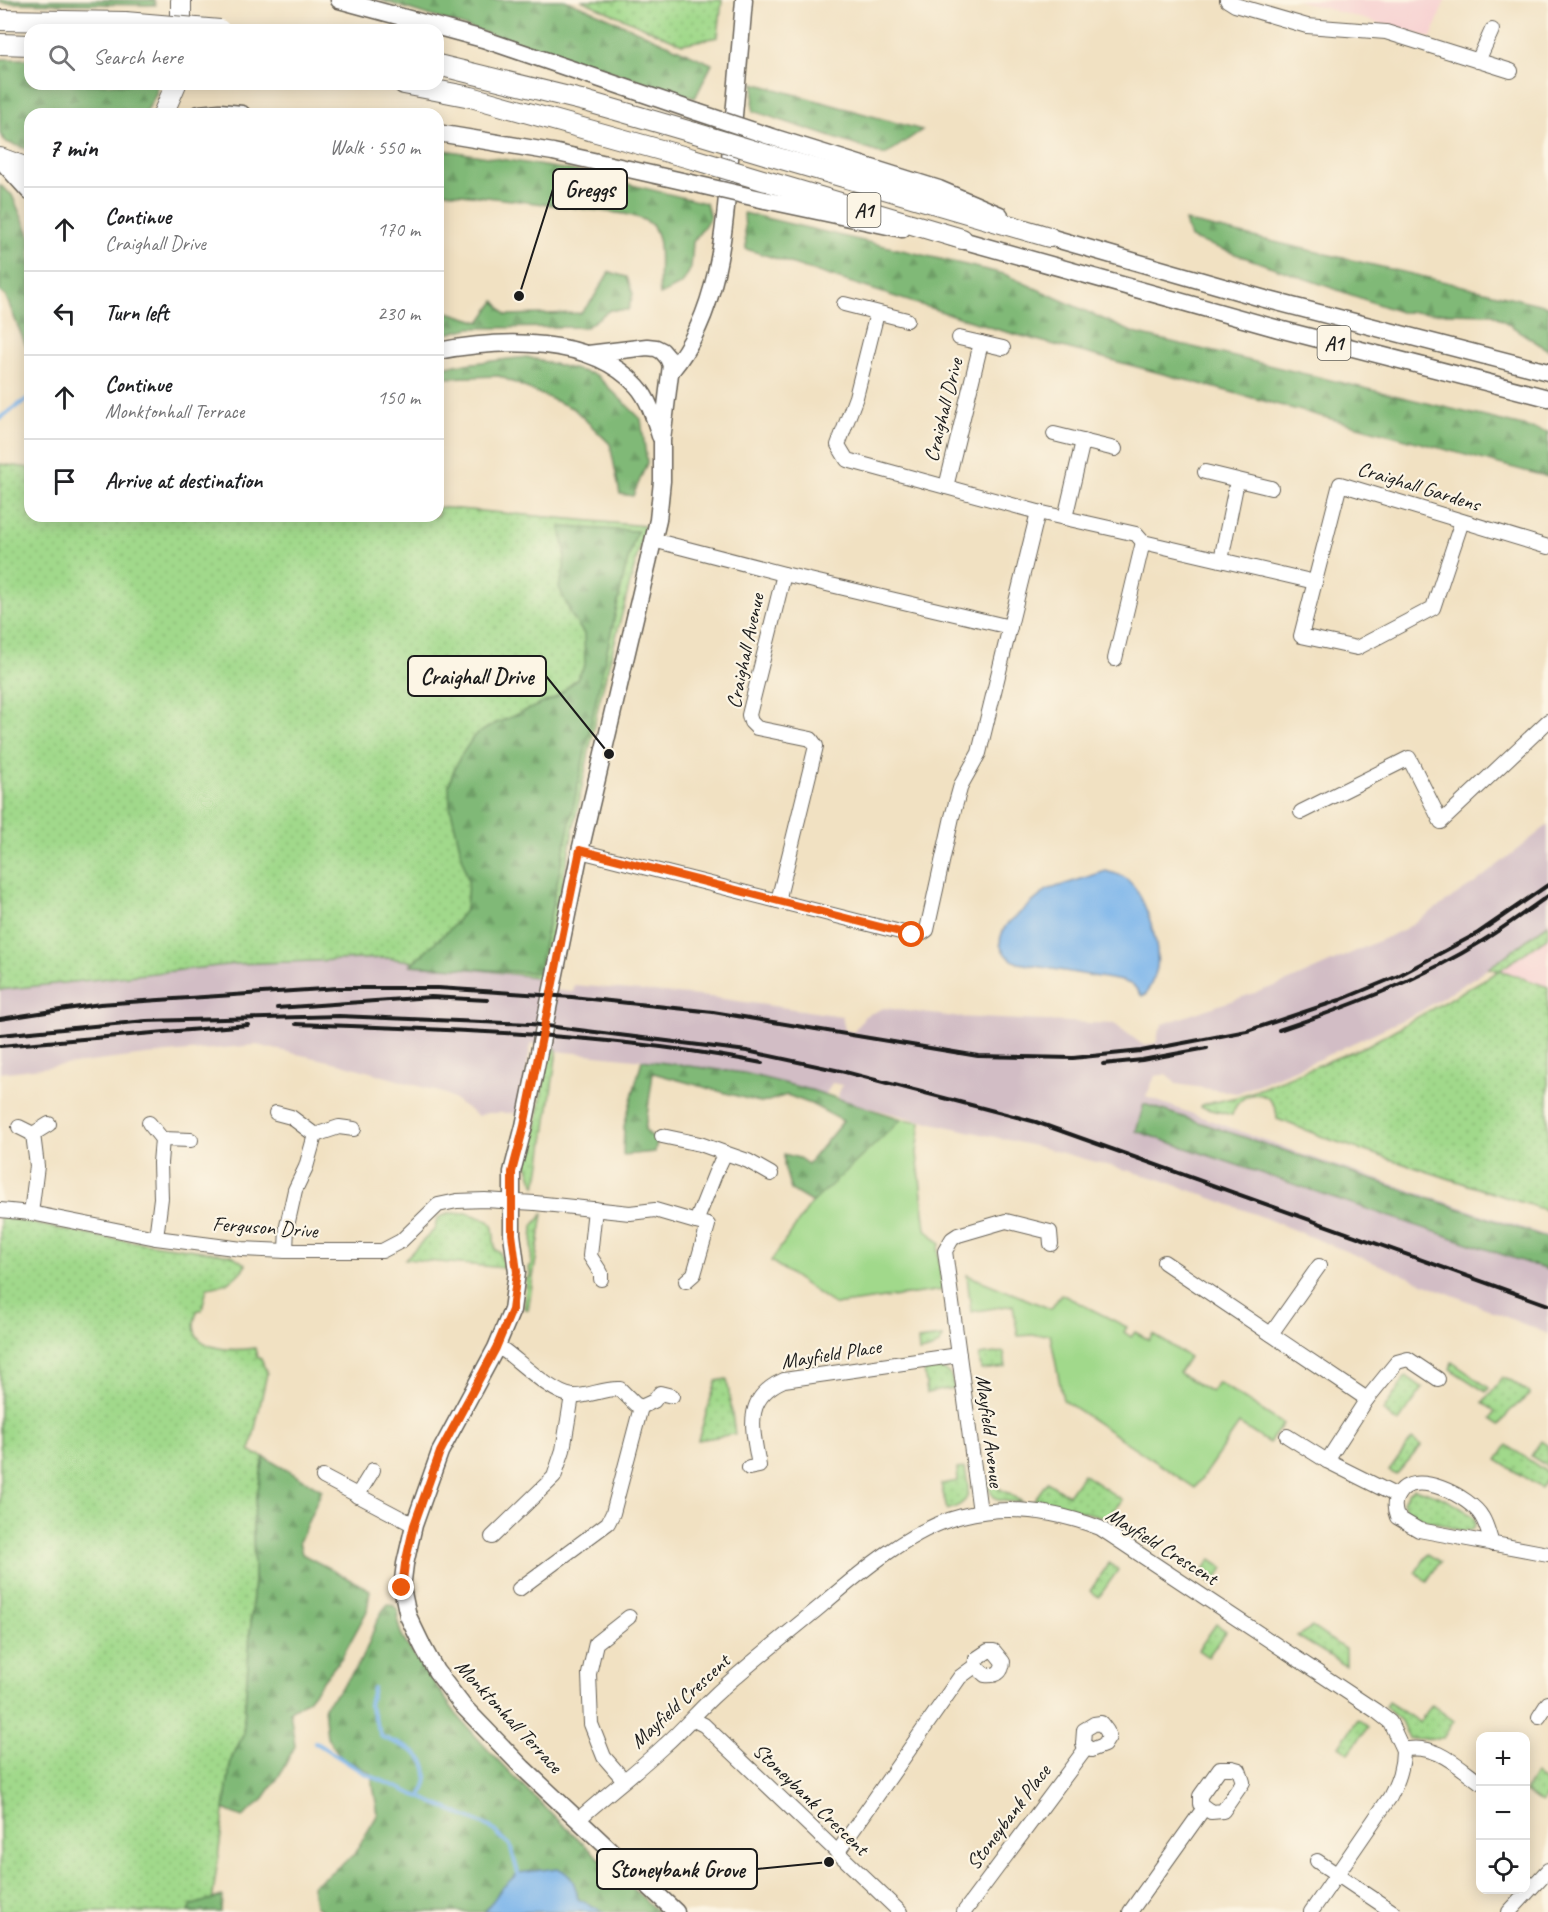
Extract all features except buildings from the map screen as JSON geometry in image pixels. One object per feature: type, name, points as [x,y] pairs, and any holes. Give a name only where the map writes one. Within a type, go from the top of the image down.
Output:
[{"type":"highway","points":[[181,0],[181,24]]},
{"type":"highway","points":[[0,20],[149,24]]},
{"type":"highway","points":[[0,44],[24,45]]},
{"type":"highway","name":"A1","points":[[444,66],[585,101],[695,133],[769,146],[1049,237]]},
{"type":"highway","points":[[166,108],[173,90]]},
{"type":"highway","name":"A1","points":[[435,90],[471,97],[693,159],[766,190],[962,239]]},
{"type":"highway","points":[[0,159],[24,168]]},
{"type":"main road","name":"A1","points":[[339,0],[428,24]]},
{"type":"main road","points":[[588,354],[616,369],[635,384],[653,390],[664,384],[693,341],[715,274],[724,227],[744,0]]},
{"type":"main road","name":"A1","points":[[444,28],[483,39],[697,112],[769,146]]},
{"type":"main road","name":"A1","points":[[444,134],[553,152],[691,183],[766,190]]},
{"type":"main road","points":[[0,159],[24,185]]},
{"type":"main road","name":"A1","points":[[1049,237],[1265,299],[1548,372]]},
{"type":"main road","name":"A1","points":[[962,239],[1279,329],[1548,398]]},
{"type":"main road","points":[[662,351],[679,343],[700,322]]},
{"type":"main road","points":[[444,350],[501,343],[533,345],[588,354],[656,348],[668,358],[670,374]]},
{"type":"main road","points":[[640,349],[635,352],[628,366],[654,418],[662,440]]},
{"type":"main road","name":"Monktonhall Terrace","points":[[670,374],[662,440],[662,481],[653,540],[580,850],[524,1126],[512,1172],[512,1234],[517,1272],[512,1310],[496,1348],[440,1452],[414,1525],[402,1588],[408,1616],[436,1671],[462,1706],[492,1738],[676,1912]]},
{"type":"street","points":[[1227,0],[1235,5],[1307,26],[1386,32],[1510,71]]},
{"type":"street","points":[[1478,61],[1492,30]]},
{"type":"street","points":[[844,304],[908,320]]},
{"type":"street","name":"Craighall Drive","points":[[876,312],[856,397],[838,445],[847,460],[1038,512]]},
{"type":"street","name":"Craighall Drive","points":[[959,338],[1002,348]]},
{"type":"street","name":"Craighall Drive","points":[[946,487],[981,343]]},
{"type":"street","points":[[1054,434],[1115,449]]},
{"type":"street","points":[[1065,518],[1083,441]]},
{"type":"street","points":[[1205,472],[1271,488]]},
{"type":"street","points":[[1221,560],[1237,481]]},
{"type":"street","name":"Craighall Gardens","points":[[1462,521],[1434,609],[1357,648],[1301,636],[1340,484],[1548,547]]},
{"type":"street","points":[[580,850],[912,935],[921,934],[927,930],[961,785],[979,753],[1038,512],[1136,534],[1143,542],[1315,582]]},
{"type":"street","name":"Craighall Avenue","points":[[653,540],[783,574],[1010,627]]},
{"type":"street","points":[[1114,659],[1143,542]]},
{"type":"street","name":"Craighall Avenue","points":[[778,901],[816,746],[811,738],[757,728],[751,722],[749,715],[783,574]]},
{"type":"street","points":[[1301,812],[1409,758],[1441,822],[1548,721]]},
{"type":"street","points":[[276,1113],[291,1117],[315,1134]]},
{"type":"street","points":[[149,1123],[162,1139],[161,1198],[156,1238]]},
{"type":"street","points":[[33,1134],[49,1124]]},
{"type":"street","points":[[19,1127],[33,1134]]},
{"type":"street","points":[[315,1134],[339,1127],[354,1129]]},
{"type":"street","points":[[31,1213],[38,1166],[33,1134]]},
{"type":"street","points":[[286,1251],[287,1226],[295,1190],[306,1167],[315,1134]]},
{"type":"street","points":[[663,1136],[700,1143],[748,1161],[771,1174]]},
{"type":"street","points":[[162,1139],[191,1140]]},
{"type":"street","points":[[686,1281],[694,1274],[708,1225],[696,1222],[725,1153]]},
{"type":"street","name":"Ferguson Drive","points":[[0,1210],[31,1213],[156,1238],[242,1249],[286,1251],[382,1251],[392,1248],[429,1211],[447,1202],[485,1200],[535,1203],[630,1213],[656,1210],[696,1222]]},
{"type":"street","points":[[595,1209],[590,1256],[601,1273],[601,1279]]},
{"type":"street","name":"Mayfield Avenue","points":[[980,1512],[946,1258],[948,1244],[958,1235],[998,1222],[1014,1222],[1053,1234]]},
{"type":"street","points":[[1164,1262],[1367,1399]]},
{"type":"street","points":[[1271,1334],[1319,1266]]},
{"type":"street","points":[[496,1348],[505,1351],[559,1392],[572,1396],[607,1388],[620,1389],[641,1407]]},
{"type":"street","name":"Mayfield Place","points":[[749,1468],[759,1466],[752,1425],[753,1415],[757,1402],[772,1385],[784,1380],[959,1355]]},
{"type":"street","points":[[1327,1461],[1367,1399],[1397,1362],[1402,1359],[1414,1362],[1438,1379]]},
{"type":"street","points":[[641,1407],[654,1401],[660,1393],[672,1396]]},
{"type":"street","points":[[492,1537],[554,1477],[563,1450],[572,1396]]},
{"type":"street","points":[[519,1589],[541,1581],[608,1523],[614,1513],[641,1407]]},
{"type":"street","points":[[1287,1436],[1327,1461],[1397,1496]]},
{"type":"street","points":[[357,1496],[373,1470]]},
{"type":"street","points":[[323,1477],[414,1525]]},
{"type":"street","points":[[1492,1544],[1482,1516],[1471,1505],[1453,1494],[1431,1484],[1418,1482],[1403,1487],[1397,1496],[1395,1511],[1397,1517],[1410,1526],[1431,1533],[1492,1544],[1548,1554]]},
{"type":"street","name":"Mayfield Crescent","points":[[579,1819],[666,1745],[713,1697],[862,1570],[940,1523],[996,1510],[1027,1510],[1077,1520],[1100,1528],[1376,1711],[1390,1722],[1403,1750]]},
{"type":"street","points":[[494,1515],[504,1525]]},
{"type":"street","points":[[624,1780],[604,1757],[591,1724],[589,1674],[596,1643],[629,1617]]},
{"type":"street","points":[[837,1853],[960,1677],[975,1666]]},
{"type":"street","points":[[1539,1717],[1548,1703]]},
{"type":"street","name":"Stoneybank Crescent","points":[[692,1719],[704,1725],[900,1912]]},
{"type":"street","name":"Stoneybank Place","points":[[964,1912],[1087,1747]]},
{"type":"street","points":[[1311,1912],[1390,1797],[1399,1779],[1403,1750],[1417,1747],[1431,1750],[1476,1779]]},
{"type":"street","points":[[1130,1912],[1204,1808]]},
{"type":"street","points":[[1317,1861],[1393,1912]]},
{"type":"street","points":[[1509,1912],[1548,1870]]},
{"type":"shaded area","points":[[1296,0],[1445,0],[1431,38]]},
{"type":"shaded area","points":[[1548,825],[1548,924],[1489,968],[1421,1011],[1319,1059],[1237,1093],[1176,1084],[1167,1074],[1155,1076],[1146,1097],[1308,1156],[1548,1236],[1548,1334],[1255,1214],[1159,1179],[1048,1149],[841,1100],[838,1096],[842,1085],[832,1083],[826,1094],[741,1074],[645,1060],[557,1051],[553,1046],[531,1043],[519,1113],[487,1113],[478,1116],[446,1094],[342,1064],[256,1045],[146,1055],[0,1073],[0,990],[236,964],[387,958],[543,978],[543,989],[573,992],[574,985],[710,997],[842,1016],[845,1030],[853,1032],[865,1016],[884,1008],[955,1017],[1115,1024],[1143,1045],[1156,1043],[1163,1024],[1287,982],[1403,930],[1475,883]]},
{"type":"shaded area","points":[[1548,932],[1548,988],[1500,970]]},
{"type":"green space","points":[[0,0],[154,0],[156,5],[0,3]]},
{"type":"green space","points":[[380,0],[564,0],[712,64],[695,98]]},
{"type":"green space","points":[[581,0],[722,0],[718,37],[682,44]]},
{"type":"green space","points":[[0,59],[24,59],[24,90],[156,90],[148,108],[24,108],[24,148],[6,142],[0,134]]},
{"type":"green space","points":[[754,83],[922,130],[885,155],[753,111]]},
{"type":"green space","points":[[444,150],[575,171],[706,203],[710,218],[693,242],[691,268],[682,284],[660,295],[660,255],[654,227],[648,222],[625,214],[444,192]]},
{"type":"green space","points":[[0,185],[12,195],[24,222],[24,341],[6,297],[0,292]]},
{"type":"green space","points":[[744,213],[1004,274],[1134,333],[1548,432],[1548,477],[999,330],[746,249]]},
{"type":"green space","points":[[1185,221],[1548,306],[1548,350],[1493,314],[1400,312],[1190,238]]},
{"type":"green space","points":[[609,272],[627,277],[633,294],[628,310],[610,310],[586,327],[470,328],[444,334],[444,311],[480,322],[495,301],[506,315],[581,313],[593,299]]},
{"type":"green space","points":[[527,357],[596,375],[641,419],[647,463],[633,496],[620,494],[610,444],[574,409],[499,376],[444,378],[444,366]]},
{"type":"green space","points":[[0,464],[24,467],[24,522],[444,522],[444,508],[645,526],[599,702],[543,978],[387,958],[236,964],[0,990]]},
{"type":"green space","points":[[560,527],[637,531],[626,566],[538,973],[410,965],[451,928],[466,909],[468,881],[450,806],[449,785],[460,757],[474,736],[492,725],[555,698],[577,679],[585,665],[584,634],[571,615],[559,587],[564,570],[565,551]]},
{"type":"green space","points":[[1548,924],[1548,937],[1500,970],[1548,987],[1548,1211],[1331,1140],[1277,1119],[1271,1101],[1265,1096],[1250,1095],[1242,1099],[1232,1115],[1200,1107],[1255,1091],[1368,1045],[1499,971],[1489,968]]},
{"type":"green space","points":[[550,1045],[554,1046],[557,1051],[539,1176],[535,1186],[526,1162],[536,1130]]},
{"type":"green space","points":[[642,1060],[744,1073],[811,1090],[902,1119],[894,1130],[822,1199],[811,1202],[791,1190],[784,1166],[784,1154],[799,1158],[808,1164],[843,1121],[811,1104],[787,1095],[762,1103],[653,1073],[645,1130],[657,1141],[655,1152],[623,1155],[624,1126]]},
{"type":"green space","points":[[1144,1104],[1548,1238],[1548,1270],[1136,1131]]},
{"type":"green space","points":[[902,1119],[921,1122],[917,1153],[926,1229],[940,1244],[938,1250],[942,1290],[835,1305],[771,1261],[811,1204]]},
{"type":"green space","points":[[449,1213],[468,1213],[489,1221],[493,1228],[495,1249],[500,1253],[504,1268],[405,1259],[435,1229],[437,1218]]},
{"type":"green space","points":[[543,1214],[528,1310],[524,1308],[527,1278],[530,1277],[533,1226]]},
{"type":"green space","points":[[0,1217],[99,1237],[232,1255],[246,1265],[229,1281],[207,1288],[202,1310],[198,1310],[194,1323],[201,1341],[210,1346],[233,1349],[255,1348],[257,1357],[261,1359],[267,1373],[250,1452],[264,1457],[253,1518],[254,1579],[243,1735],[231,1760],[212,1903],[207,1912],[0,1912]]},
{"type":"green space","points":[[967,1275],[1051,1309],[1061,1294],[1127,1327],[1124,1332],[1131,1337],[1135,1332],[1149,1340],[1153,1334],[1189,1357],[1179,1373],[1211,1392],[1218,1382],[1283,1424],[1269,1443],[1239,1424],[1195,1488],[1063,1400],[1050,1334],[1018,1336],[1013,1305],[971,1312]]},
{"type":"green space","points":[[943,1337],[937,1346],[919,1352],[918,1340]]},
{"type":"green space","points":[[1004,1352],[1006,1367],[981,1370],[979,1355]]},
{"type":"green space","points":[[1452,1362],[1489,1388],[1486,1392],[1450,1369]]},
{"type":"green space","points":[[937,1368],[950,1375],[954,1388],[927,1393],[924,1369]]},
{"type":"green space","points":[[1406,1376],[1423,1388],[1398,1423],[1383,1411]]},
{"type":"green space","points":[[1502,1378],[1512,1381],[1530,1394],[1509,1412],[1500,1425],[1491,1419],[1495,1411],[1483,1403]]},
{"type":"green space","points":[[727,1379],[735,1434],[698,1440],[716,1381]]},
{"type":"green space","points":[[1412,1439],[1421,1446],[1396,1475],[1389,1471]]},
{"type":"green space","points":[[1541,1441],[1548,1446],[1548,1467],[1531,1456]]},
{"type":"green space","points":[[1507,1445],[1548,1473],[1548,1478],[1541,1488],[1497,1460]]},
{"type":"green space","points":[[264,1457],[322,1490],[299,1542],[302,1554],[370,1590],[367,1611],[342,1657],[308,1700],[290,1711],[295,1746],[279,1776],[262,1801],[242,1817],[224,1809],[231,1760],[243,1735],[254,1579],[253,1518]]},
{"type":"green space","points":[[965,1468],[968,1484],[966,1500],[947,1510],[941,1484],[958,1481],[957,1469]]},
{"type":"green space","points":[[1083,1474],[1122,1500],[1108,1518],[1034,1500],[1047,1482],[1068,1495]]},
{"type":"green space","points":[[988,1482],[1023,1502],[995,1498]]},
{"type":"green space","points":[[1414,1488],[1439,1496],[1462,1508],[1475,1519],[1475,1526],[1471,1530],[1463,1531],[1413,1516],[1406,1511],[1403,1502]]},
{"type":"green space","points":[[1428,1554],[1440,1562],[1427,1581],[1415,1573]]},
{"type":"green space","points":[[1211,1559],[1224,1568],[1213,1584],[1200,1575]]},
{"type":"green space","points":[[1109,1563],[1118,1570],[1099,1597],[1090,1591]]},
{"type":"green space","points":[[388,1604],[394,1606],[398,1611],[399,1628],[406,1643],[458,1716],[530,1793],[658,1912],[324,1912],[315,1906],[312,1886],[353,1856],[378,1814],[371,1773],[342,1758],[327,1738],[324,1706],[356,1668],[383,1609]]},
{"type":"green space","points":[[1216,1624],[1226,1631],[1208,1657],[1198,1650]]},
{"type":"green space","points":[[1312,1627],[1346,1650],[1346,1666],[1297,1636]]},
{"type":"green space","points":[[1388,1702],[1419,1722],[1432,1705],[1454,1721],[1443,1738],[1409,1739],[1401,1721],[1385,1707]]},
{"type":"green space","points":[[1358,1719],[1368,1727],[1349,1753],[1339,1746]]},
{"type":"green space","points":[[1535,1774],[1548,1783],[1548,1794],[1542,1803],[1530,1795],[1530,1782]]},
{"type":"green space","points":[[222,1896],[221,1912],[189,1912],[192,1905]]},
{"type":"water","points":[[1106,871],[1124,877],[1132,884],[1150,919],[1156,946],[1157,968],[1146,994],[1142,996],[1133,985],[1122,981],[1018,963],[1007,956],[1000,942],[1007,924],[1047,890]]},
{"type":"water","points":[[558,1868],[572,1880],[578,1899],[605,1912],[485,1912],[501,1889],[518,1873]]},
{"type":"waterway","points":[[0,418],[24,401]]},
{"type":"waterway","points":[[373,1688],[369,1705],[382,1737],[417,1754],[426,1766],[427,1780],[421,1797]]},
{"type":"waterway","points":[[315,1742],[364,1773],[490,1827],[510,1845],[518,1873]]},
{"type":"railway","points":[[0,1019],[100,1004],[338,988],[438,988],[572,997],[713,1012],[978,1056],[1073,1058],[1141,1051],[1247,1031],[1340,1000],[1398,976],[1478,933],[1548,885]]},
{"type":"railway","points":[[1279,1030],[1358,1002],[1435,968],[1484,940],[1548,896]]},
{"type":"railway","points":[[277,1008],[431,997],[487,1000]]},
{"type":"railway","points":[[0,1035],[146,1021],[339,1016],[531,1024],[747,1051],[845,1072],[1036,1122],[1548,1305]]},
{"type":"railway","points":[[296,1024],[530,1034],[646,1045],[762,1063]]},
{"type":"railway","points":[[0,1046],[248,1025]]},
{"type":"railway","points":[[1103,1064],[1142,1060],[1207,1048]]},
{"type":"place","name":"Greggs","points":[[519,296]]},
{"type":"place","name":"Craighall Drive","points":[[609,754]]},
{"type":"place","name":"Stoneybank Grove","points":[[829,1862]]},
{"type":"route","points":[[402,1588],[414,1525],[440,1452],[496,1348],[512,1310],[517,1272],[512,1234],[512,1172],[524,1126],[580,850],[912,935]]}]
